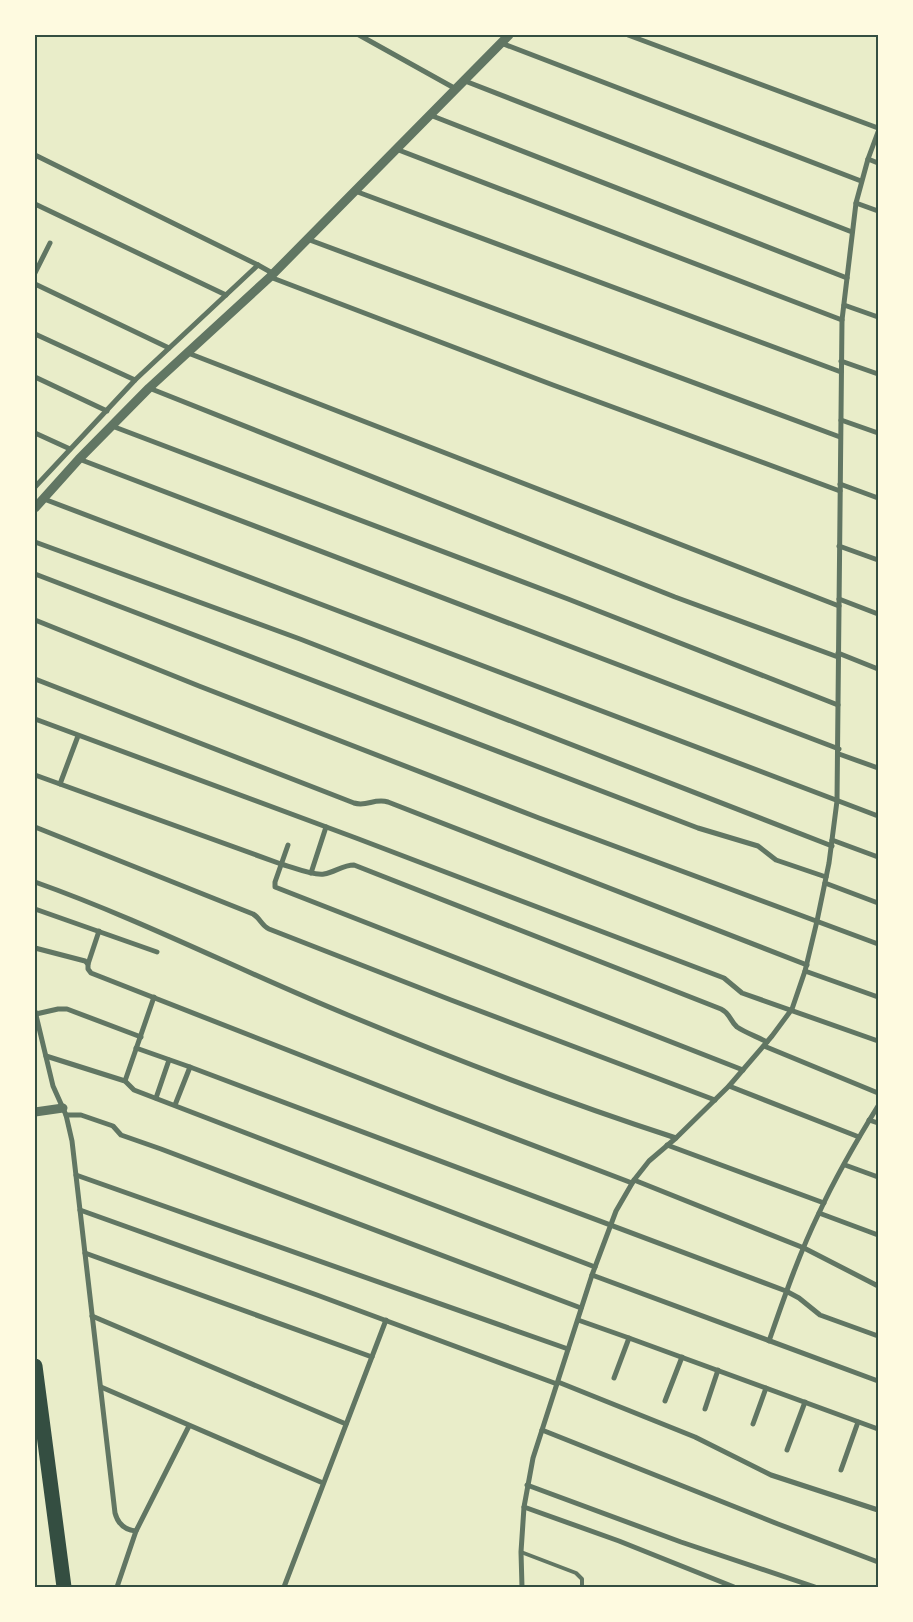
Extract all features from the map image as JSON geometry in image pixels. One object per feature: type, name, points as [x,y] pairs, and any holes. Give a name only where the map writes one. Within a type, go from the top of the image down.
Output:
[{"type":"highway","points":[[35,1366],[64,1587]]},
{"type":"street","points":[[359,35],[456,89]]},
{"type":"street","points":[[35,508],[79,459],[149,388],[272,275],[509,35]]},
{"type":"street","points":[[628,35],[878,128]]},
{"type":"street","points":[[501,43],[861,181]]},
{"type":"street","points":[[464,81],[852,232]]},
{"type":"street","points":[[430,115],[847,278]]},
{"type":"street","points":[[522,1587],[521,1552],[527,1485],[542,1430],[581,1308],[616,1211],[633,1181],[649,1161],[676,1138],[729,1086],[766,1044],[792,1009],[807,965],[832,843],[837,801],[842,320],[856,203],[861,181],[878,132]]},
{"type":"street","points":[[396,149],[842,320]]},
{"type":"street","points":[[35,155],[258,265],[272,275],[553,385],[840,490]]},
{"type":"street","points":[[868,159],[878,163]]},
{"type":"street","points":[[355,191],[841,372]]},
{"type":"street","points":[[856,203],[878,211]]},
{"type":"street","points":[[35,204],[226,295]]},
{"type":"street","points":[[307,239],[840,436]]},
{"type":"street","points":[[35,273],[50,243]]},
{"type":"street","points":[[36,484],[135,380],[258,265]]},
{"type":"street","points":[[35,284],[169,348]]},
{"type":"street","points":[[844,305],[878,317]]},
{"type":"street","points":[[35,334],[135,380]]},
{"type":"street","points":[[187,353],[838,606]]},
{"type":"street","points":[[841,361],[878,374]]},
{"type":"street","points":[[35,377],[107,411]]},
{"type":"street","points":[[149,388],[675,596],[878,669]]},
{"type":"street","points":[[841,420],[878,433]]},
{"type":"street","points":[[112,426],[541,589],[838,705]]},
{"type":"street","points":[[35,433],[70,449]]},
{"type":"street","points":[[79,459],[839,751],[878,768]]},
{"type":"street","points":[[840,484],[878,498]]},
{"type":"street","points":[[44,499],[878,816]]},
{"type":"street","points":[[35,542],[300,639],[832,843],[878,857]]},
{"type":"street","points":[[839,546],[878,560]]},
{"type":"street","points":[[35,574],[698,828],[758,846],[776,860],[878,903]]},
{"type":"street","points":[[839,599],[878,614]]},
{"type":"street","points":[[35,620],[538,818],[878,944]]},
{"type":"street","points":[[35,679],[354,803],[360,805],[377,800],[388,802],[807,965]]},
{"type":"street","points":[[35,719],[724,978],[742,993],[792,1009],[878,1041]]},
{"type":"street","points":[[60,784],[78,736]]},
{"type":"street","points":[[35,775],[281,864],[311,873],[325,874],[347,865],[354,865],[721,1009],[729,1014],[734,1024],[766,1044],[878,1093]]},
{"type":"street","points":[[35,827],[253,914],[259,918],[265,928],[715,1100]]},
{"type":"street","points":[[311,873],[326,827]]},
{"type":"street","points":[[288,845],[275,887],[743,1070]]},
{"type":"street","points":[[35,882],[110,911],[347,1015],[588,1109],[676,1138]]},
{"type":"street","points":[[35,909],[157,952]]},
{"type":"street","points":[[99,931],[88,964],[88,969],[91,973],[438,1110],[633,1181],[804,1248],[878,1286]]},
{"type":"street","points":[[35,948],[85,961],[88,964]]},
{"type":"street","points":[[805,971],[878,997]]},
{"type":"street","points":[[125,1081],[154,997]]},
{"type":"street","points":[[136,1531],[126,1529],[116,1518],[72,1141],[64,1112],[53,1086],[35,1012],[66,1009],[141,1037]]},
{"type":"street","points":[[136,1048],[786,1291],[799,1298],[820,1315],[878,1336]]},
{"type":"street","points":[[46,1056],[125,1081],[134,1090],[595,1267]]},
{"type":"street","points":[[156,1098],[169,1060]]},
{"type":"street","points":[[175,1105],[190,1067]]},
{"type":"street","points":[[729,1086],[859,1137]]},
{"type":"street","points":[[768,1340],[786,1291],[819,1213],[859,1137],[878,1106]]},
{"type":"street","points":[[35,1112],[64,1112],[80,1115],[113,1126],[121,1135],[581,1308]]},
{"type":"street","points":[[869,1120],[878,1124]]},
{"type":"street","points":[[667,1145],[824,1203]]},
{"type":"street","points":[[845,1164],[878,1177]]},
{"type":"street","points":[[76,1175],[568,1349]]},
{"type":"street","points":[[80,1210],[557,1383],[695,1437],[771,1474],[878,1510]]},
{"type":"street","points":[[819,1213],[878,1235]]},
{"type":"street","points":[[85,1253],[372,1357]]},
{"type":"street","points":[[592,1275],[878,1381]]},
{"type":"street","points":[[92,1316],[346,1424]]},
{"type":"street","points":[[284,1587],[386,1320]]},
{"type":"street","points":[[578,1320],[878,1429]]},
{"type":"street","points":[[614,1378],[630,1338]]},
{"type":"street","points":[[665,1401],[682,1357]]},
{"type":"street","points":[[705,1409],[718,1370]]},
{"type":"street","points":[[100,1387],[323,1483]]},
{"type":"street","points":[[753,1424],[766,1388]]},
{"type":"street","points":[[787,1450],[805,1402]]},
{"type":"street","points":[[841,1470],[858,1422]]},
{"type":"street","points":[[117,1587],[136,1531],[189,1426]]},
{"type":"street","points":[[542,1430],[878,1562]]},
{"type":"street","points":[[527,1485],[681,1542],[815,1587]]},
{"type":"street","points":[[524,1507],[619,1541],[734,1587]]},
{"type":"lane","points":[[521,1552],[576,1573],[582,1579],[582,1587]]}]
